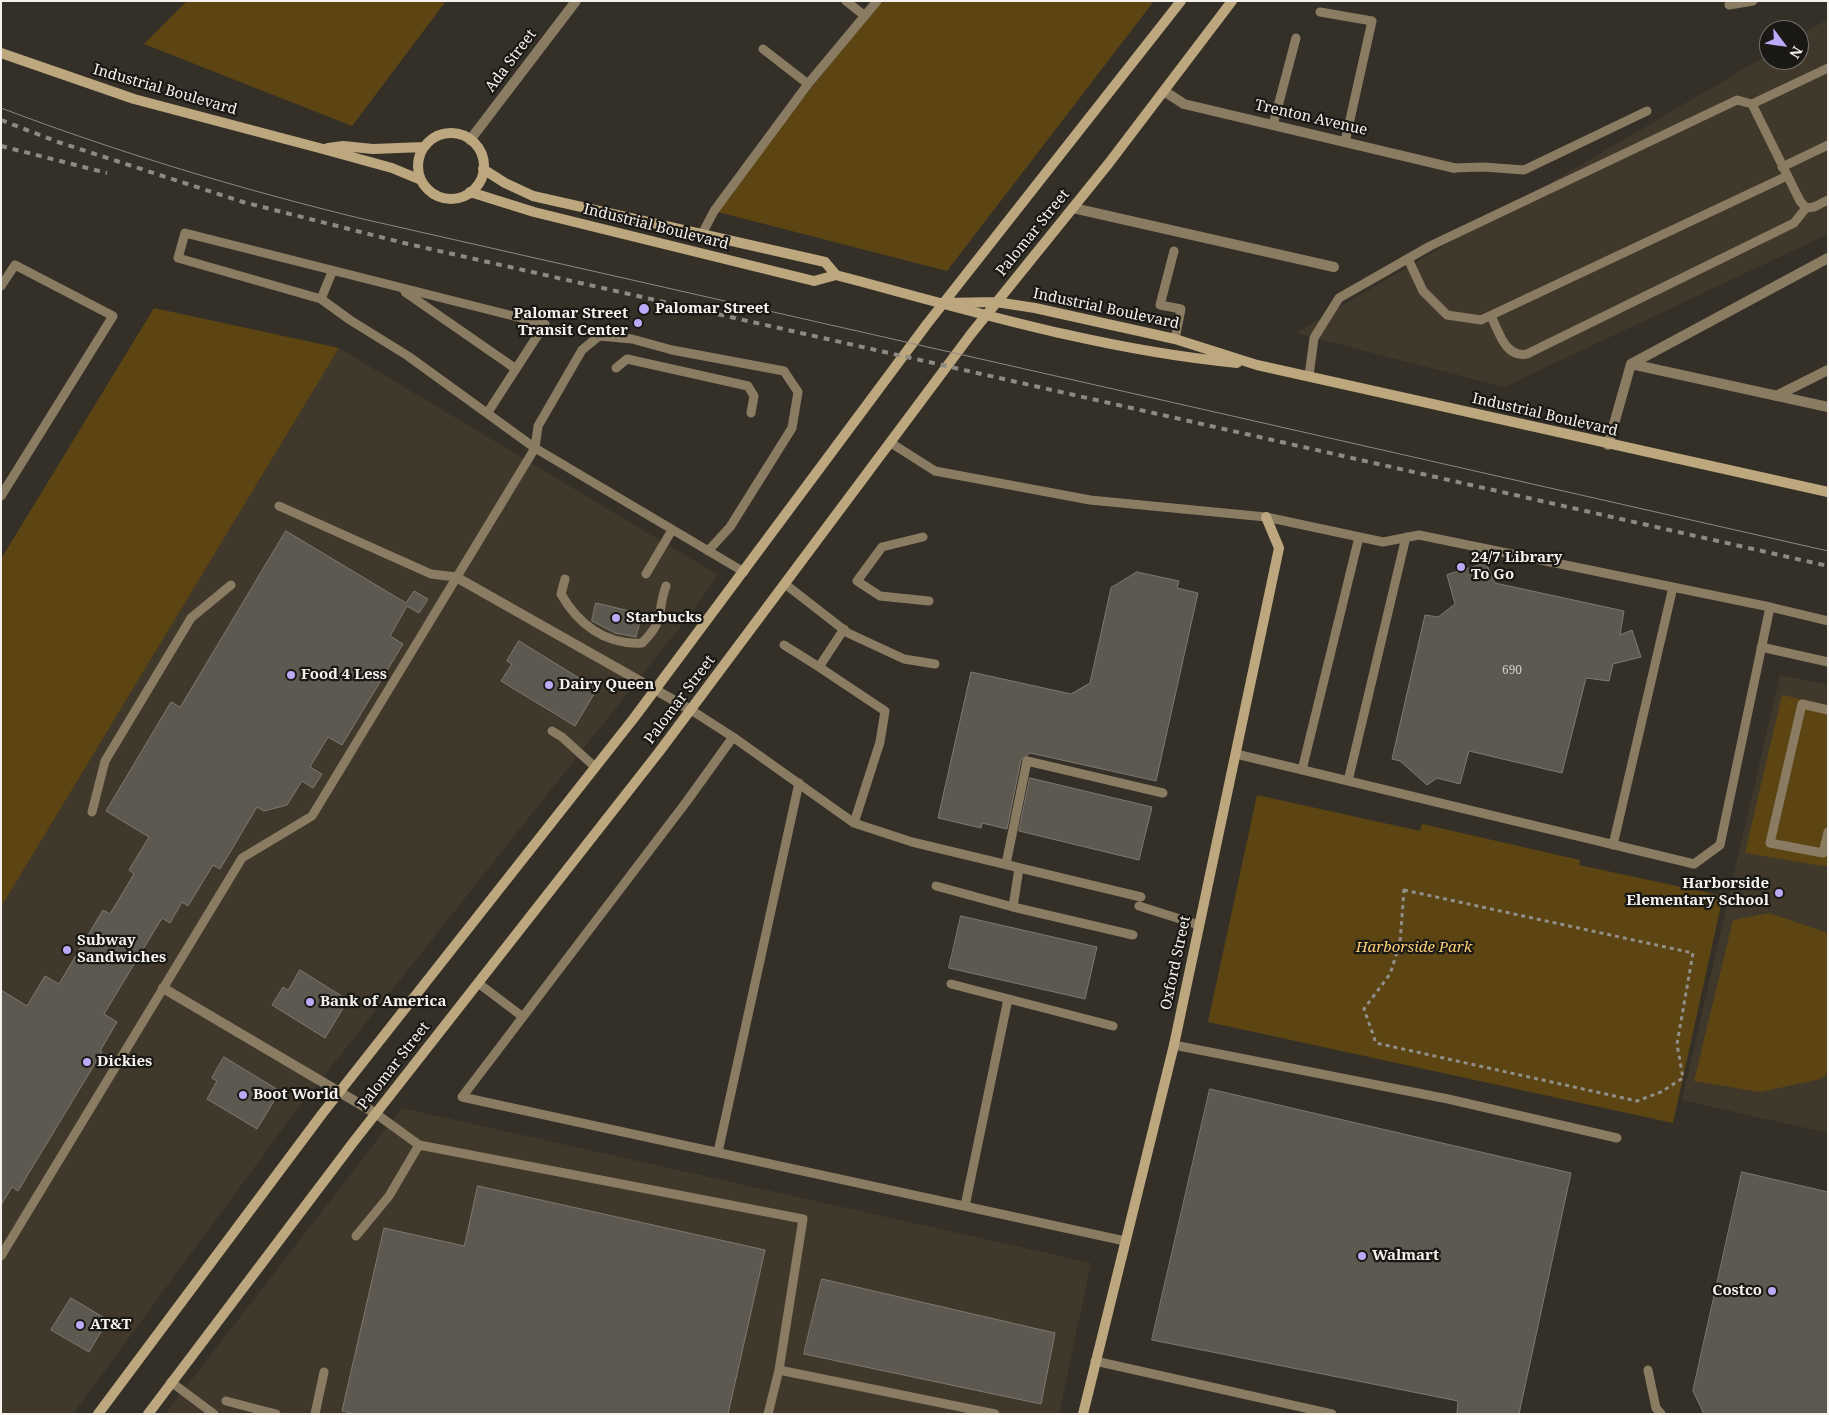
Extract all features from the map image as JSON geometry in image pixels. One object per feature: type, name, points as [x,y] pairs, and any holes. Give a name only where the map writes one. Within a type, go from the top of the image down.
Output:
[{"type":"main road","name":"Palomar Street","points":[[98,1414],[305,1137],[595,768],[945,303],[1181,1]]},
{"type":"main road","name":"Palomar Street","points":[[148,1414],[376,1114],[691,710],[996,302],[1073,208],[1232,1]]},
{"type":"main road","name":"Industrial Boulevard","points":[[1,53],[134,99],[392,168],[421,180],[426,188],[442,198],[462,197],[470,192],[534,212],[814,281],[836,275],[1032,328],[1192,359],[1257,365]]},
{"type":"main road","name":"Industrial Boulevard","points":[[323,149],[343,146],[373,149],[424,147],[440,135],[451,133],[470,140]]},
{"type":"main road","points":[[470,140],[478,148],[482,157],[483,168],[481,178],[470,192]]},
{"type":"main road","points":[[421,180],[418,169],[419,158],[424,147]]},
{"type":"main road","name":"Industrial Boulevard","points":[[483,168],[505,183],[534,196],[825,262],[836,275]]},
{"type":"main road","name":"Industrial Boulevard","points":[[945,303],[996,302],[1175,338],[1257,365],[1608,445],[1828,492]]},
{"type":"main road","name":"Oxford Street","points":[[1083,1414],[1174,1045],[1279,548],[1266,517]]},
{"type":"street","name":"Ada Street","points":[[470,140],[576,1]]},
{"type":"street","name":"Trenton Avenue","points":[[1164,91],[1184,104],[1454,168]]},
{"type":"street","points":[[1073,208],[1334,267]]},
{"type":"street","points":[[1608,445],[1631,364],[1828,258]]},
{"type":"street","points":[[1631,364],[1828,407]]},
{"type":"street","points":[[1776,396],[1828,370]]},
{"type":"street","points":[[456,577],[691,710]]},
{"type":"street","points":[[163,988],[376,1114]]},
{"type":"lane","points":[[846,1],[865,16]]},
{"type":"lane","points":[[702,234],[714,212],[808,84],[877,1]]},
{"type":"lane","points":[[1730,1],[1729,5],[1753,1]]},
{"type":"lane","points":[[1320,12],[1372,21],[1345,142]]},
{"type":"lane","points":[[1273,125],[1296,38]]},
{"type":"lane","points":[[763,49],[808,84]]},
{"type":"lane","points":[[1309,376],[1314,338],[1339,298],[1430,246],[1737,100],[1752,104],[1828,68]]},
{"type":"lane","points":[[1752,104],[1782,167],[1806,208]]},
{"type":"lane","points":[[1454,168],[1484,167],[1524,170],[1648,111]]},
{"type":"lane","points":[[1782,167],[1828,145]]},
{"type":"lane","points":[[1408,259],[1423,291],[1447,316],[1481,320],[1787,176]]},
{"type":"lane","points":[[1491,316],[1504,344],[1512,354],[1518,356],[1527,354],[1794,223],[1806,208],[1814,207],[1828,200]]},
{"type":"lane","points":[[488,412],[546,324],[332,272],[185,233],[178,258],[321,300],[408,356],[488,412],[535,448],[744,572]]},
{"type":"lane","points":[[1174,251],[1160,305],[1181,309],[1175,338]]},
{"type":"lane","points":[[1,286],[14,265],[113,316],[1,496]]},
{"type":"lane","points":[[321,300],[332,272]]},
{"type":"lane","points":[[398,288],[516,369]]},
{"type":"lane","points":[[1,1256],[242,858],[312,816],[535,448],[538,426],[582,350],[599,336],[632,339],[672,350],[784,372],[798,392],[792,428],[730,527],[708,551]]},
{"type":"lane","points":[[616,368],[627,360],[748,386],[754,396],[751,413]]},
{"type":"lane","points":[[891,443],[935,471],[1090,500],[1266,517],[1383,542],[1419,534],[1770,607],[1828,621]]},
{"type":"lane","points":[[279,506],[431,574],[456,577]]},
{"type":"lane","points":[[646,574],[672,530]]},
{"type":"lane","points":[[1302,770],[1359,537]]},
{"type":"lane","points":[[1348,781],[1406,537]]},
{"type":"lane","points":[[923,538],[882,547],[857,581],[880,596],[930,601]]},
{"type":"lane","points":[[565,579],[561,594],[572,613],[588,627],[609,638],[628,644],[642,643],[653,631],[660,620],[661,598],[666,586]]},
{"type":"lane","points":[[785,584],[844,629],[904,658],[935,664]]},
{"type":"lane","points":[[92,812],[105,761],[191,618],[231,585]]},
{"type":"lane","points":[[1613,845],[1674,587]]},
{"type":"lane","points":[[1236,754],[1694,864],[1720,845],[1770,607]]},
{"type":"lane","points":[[820,667],[844,629]]},
{"type":"lane","points":[[784,645],[885,711],[880,742],[854,823]]},
{"type":"lane","points":[[1761,647],[1828,662]]},
{"type":"lane","points":[[1828,710],[1802,704],[1770,843],[1823,853],[1828,832]]},
{"type":"lane","points":[[691,710],[733,737],[854,823],[912,842],[1006,864],[1140,901],[1199,925]]},
{"type":"lane","points":[[552,731],[562,737],[595,768]]},
{"type":"lane","points":[[733,737],[462,1097],[1125,1241]]},
{"type":"lane","points":[[1006,864],[1027,760],[1163,794]]},
{"type":"lane","points":[[718,1152],[799,783]]},
{"type":"lane","points":[[1013,907],[1019,868]]},
{"type":"lane","points":[[936,886],[1013,907],[1133,935]]},
{"type":"lane","points":[[478,983],[523,1017]]},
{"type":"lane","points":[[951,984],[1113,1026]]},
{"type":"lane","points":[[965,1206],[1008,999]]},
{"type":"lane","points":[[1174,1045],[1448,1099],[1617,1138]]},
{"type":"lane","points":[[376,1114],[419,1145],[802,1219],[779,1370],[768,1414]]},
{"type":"lane","points":[[356,1236],[389,1196],[419,1145]]},
{"type":"lane","points":[[1096,1361],[1332,1414]]},
{"type":"lane","points":[[779,1370],[995,1414]]},
{"type":"lane","points":[[1648,1370],[1656,1408],[1661,1414]]},
{"type":"lane","points":[[315,1414],[324,1372]]},
{"type":"lane","points":[[171,1382],[214,1414]]},
{"type":"lane","points":[[226,1401],[276,1414]]},
{"type":"path","points":[[1404,890],[1693,953],[1677,1044],[1683,1078],[1661,1092],[1637,1101],[1376,1043],[1364,1009],[1390,974],[1400,943],[1404,890]]},
{"type":"shaded area","points":[[1828,19],[1828,234],[1504,387],[1296,333],[1759,60],[1759,70],[1809,70],[1809,30]]},
{"type":"shaded area","points":[[339,348],[718,575],[688,617],[292,1116],[73,1414],[1,1414],[1,907]]},
{"type":"shaded area","name":"Harborside Elementary School","points":[[1780,675],[1828,685],[1828,1133],[1682,1100]]},
{"type":"shaded area","points":[[402,1108],[1091,1263],[1059,1414],[165,1414]]},
{"type":"green space","points":[[187,1],[446,1],[352,126],[144,44]]},
{"type":"green space","points":[[880,1],[1154,1],[947,271],[714,211]]},
{"type":"green space","points":[[154,308],[339,348],[1,907],[1,559]]},
{"type":"green space","points":[[1782,695],[1828,705],[1828,867],[1745,853]]},
{"type":"green space","name":"Harborside Park","points":[[1257,795],[1420,831],[1422,824],[1580,860],[1579,865],[1723,896],[1673,1123],[1208,1022]]},
{"type":"green space","points":[[1769,913],[1828,933],[1828,1073],[1821,1079],[1760,1092],[1694,1081],[1733,920]]},
{"type":"building","points":[[286,531],[406,603],[414,591],[428,599],[419,613],[407,606],[390,636],[403,644],[342,745],[328,737],[310,767],[322,774],[313,788],[302,781],[287,805],[264,811],[257,807],[220,869],[213,865],[188,906],[182,902],[170,923],[162,918],[104,1014],[117,1022],[100,1051],[102,1052],[18,1191],[12,1187],[1,1205],[1,990],[27,1006],[45,976],[59,984],[103,910],[110,914],[134,874],[129,870],[149,837],[106,811],[171,702],[180,707]]},
{"type":"building","points":[[1486,563],[1495,583],[1624,611],[1620,635],[1632,630],[1641,657],[1613,664],[1609,681],[1586,678],[1562,773],[1469,751],[1460,784],[1437,778],[1427,785],[1400,761],[1392,759],[1425,615],[1438,617],[1455,604],[1447,575]]},
{"type":"building","points":[[1137,572],[1179,581],[1177,588],[1198,593],[1156,781],[1030,753],[1021,760],[1007,829],[982,823],[981,828],[938,818],[971,672],[1071,694],[1090,683],[1111,588]]},
{"type":"building","name":"Starbucks","points":[[596,603],[642,614],[636,637],[615,633],[592,621]]},
{"type":"building","name":"Dairy Queen","points":[[519,641],[597,689],[575,726],[501,681],[512,664],[507,661]]},
{"type":"building","points":[[1030,778],[1152,807],[1139,860],[1019,831]]},
{"type":"building","points":[[961,916],[1097,947],[1085,999],[949,968]]},
{"type":"building","name":"Bank of America","points":[[300,970],[348,1000],[325,1038],[272,1005],[283,987],[288,990]]},
{"type":"building","name":"Boot World","points":[[224,1057],[280,1091],[257,1129],[207,1099],[217,1081],[212,1078]]},
{"type":"building","name":"Walmart","points":[[1210,1089],[1571,1173],[1519,1414],[1457,1414],[1458,1401],[1152,1340]]},
{"type":"building","name":"Costco","points":[[1742,1172],[1828,1192],[1828,1414],[1704,1414],[1693,1391]]},
{"type":"building","points":[[478,1186],[765,1250],[728,1414],[356,1414],[342,1411],[384,1228],[464,1246]]},
{"type":"building","points":[[822,1279],[1055,1333],[1041,1404],[804,1354]]},
{"type":"building","name":"AT&T","points":[[71,1298],[108,1320],[89,1352],[51,1330]]},
{"type":"tram line","points":[[1,108],[90,140],[180,169],[363,219],[1828,551]]},
{"type":"railway","points":[[1,120],[58,142],[243,202],[404,243],[1828,566]]},
{"type":"railway","points":[[1,146],[107,173]]},
{"type":"place","name":"Palomar Street","points":[[644,309]]},
{"type":"place","name":"Palomar Street Transit Center","points":[[638,323]]},
{"type":"place","name":"24/7 Library To Go","points":[[1461,567]]},
{"type":"place","name":"Starbucks","points":[[616,618]]},
{"type":"place","name":"Food 4 Less","points":[[291,675]]},
{"type":"place","name":"Dairy Queen","points":[[549,685]]},
{"type":"place","name":"Harborside Elementary School","points":[[1779,893]]},
{"type":"place","name":"Subway Sandwiches","points":[[67,950]]},
{"type":"place","name":"Bank of America","points":[[310,1002]]},
{"type":"place","name":"Dickies","points":[[87,1062]]},
{"type":"place","name":"Boot World","points":[[243,1095]]},
{"type":"place","name":"Walmart","points":[[1362,1256]]},
{"type":"place","name":"Costco","points":[[1772,1291]]},
{"type":"place","name":"AT&T","points":[[80,1325]]}]
